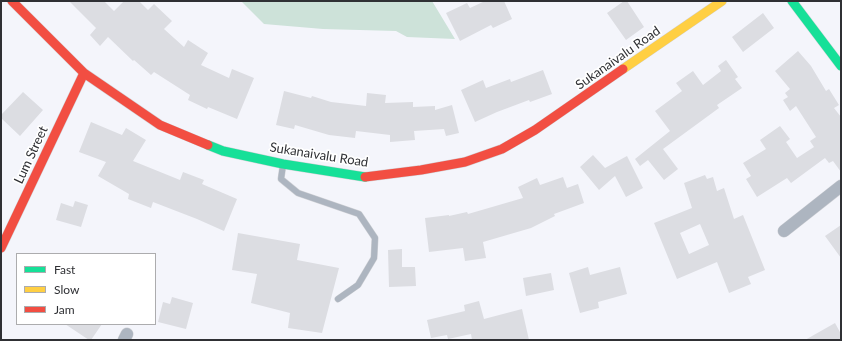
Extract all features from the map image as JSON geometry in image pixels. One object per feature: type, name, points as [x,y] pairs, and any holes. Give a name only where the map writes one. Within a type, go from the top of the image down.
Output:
[{"type":"main road","name":"Sukanaivalu Road","points":[[12,1],[84,73],[160,125],[223,151],[283,164],[366,177],[421,170],[465,162],[502,149],[535,130],[722,1]]},
{"type":"main road","points":[[792,1],[841,66]]},
{"type":"main road","name":"Lum Street","points":[[1,248],[84,73]]},
{"type":"street","points":[[784,231],[841,186]]},
{"type":"lane","points":[[283,164],[281,179],[298,193],[359,214],[375,238],[374,258],[358,285],[338,299]]},
{"type":"green space","points":[[241,1],[432,1],[455,39],[407,37],[396,31],[323,29],[264,24]]},
{"type":"building","points":[[69,1],[104,1],[114,11],[124,1],[139,1],[148,10],[154,4],[172,21],[164,29],[184,47],[188,40],[208,53],[201,65],[229,78],[232,69],[254,78],[237,119],[208,107],[207,109],[188,100],[190,95],[154,72],[151,75],[134,60],[133,61],[108,37],[100,46],[90,35],[96,28]]},
{"type":"building","points":[[485,1],[504,1],[512,19],[493,28],[491,25],[460,41],[446,13],[467,3],[470,8]]},
{"type":"building","points":[[624,1],[627,1],[644,27],[626,40],[607,13]]},
{"type":"building","points":[[763,13],[774,28],[743,52],[732,37]]},
{"type":"building","points":[[798,51],[811,66],[826,91],[829,89],[839,105],[834,108],[841,117],[841,172],[833,161],[829,163],[825,158],[791,183],[787,178],[757,197],[746,179],[751,176],[743,163],[766,149],[760,140],[780,126],[790,139],[786,142],[797,158],[814,147],[810,141],[816,137],[796,106],[790,111],[783,100],[788,97],[785,93],[790,89],[775,71]]},
{"type":"building","points":[[726,60],[738,77],[735,79],[742,88],[717,105],[719,108],[663,149],[678,169],[664,180],[648,160],[640,166],[635,159],[670,131],[655,111],[682,91],[676,83],[693,71],[703,85],[721,71],[718,66]]},
{"type":"building","points":[[543,70],[552,94],[530,102],[529,100],[475,122],[461,90],[483,80],[486,88],[510,79],[511,82]]},
{"type":"building","points":[[284,91],[311,98],[312,96],[331,102],[366,106],[367,93],[386,95],[385,103],[413,102],[413,107],[435,106],[435,110],[452,105],[459,133],[446,136],[444,129],[414,131],[415,140],[390,142],[390,135],[356,131],[355,138],[329,135],[295,125],[294,129],[276,125]]},
{"type":"building","points":[[23,92],[43,110],[20,136],[1,118],[1,115]]},
{"type":"building","points":[[91,122],[122,135],[126,128],[146,140],[133,161],[180,180],[183,172],[204,180],[202,184],[237,199],[224,231],[153,202],[151,208],[128,199],[129,194],[98,176],[106,162],[79,152]]},
{"type":"building","points":[[593,155],[605,168],[627,156],[643,188],[626,197],[615,176],[599,190],[580,167]]},
{"type":"building","points":[[705,175],[707,179],[713,177],[717,191],[724,188],[734,219],[743,215],[765,270],[748,277],[751,284],[729,293],[717,262],[677,279],[654,223],[692,208],[684,183]],"holes":[[[700,224],[709,245],[689,254],[680,233]]]},
{"type":"building","points":[[563,177],[567,188],[578,184],[584,203],[554,214],[555,216],[531,228],[483,242],[486,258],[465,261],[463,248],[429,252],[425,218],[449,216],[467,212],[468,214],[523,198],[518,187],[537,178],[540,185]]},
{"type":"building","points":[[75,201],[88,205],[81,227],[56,220],[61,203],[73,207]]},
{"type":"building","points":[[841,225],[841,258],[825,236]]},
{"type":"building","points":[[238,233],[300,244],[297,260],[339,268],[322,333],[288,328],[290,313],[251,303],[257,274],[232,270]]},
{"type":"building","points":[[402,249],[402,267],[415,267],[416,286],[389,287],[388,250]]},
{"type":"building","points":[[588,267],[590,275],[620,267],[627,294],[598,302],[599,308],[580,313],[569,273]]},
{"type":"building","points":[[551,273],[554,290],[526,296],[523,278]]},
{"type":"building","points":[[172,297],[193,303],[186,329],[158,322],[163,302],[170,304]]},
{"type":"building","points":[[479,301],[484,319],[522,309],[529,340],[472,340],[471,334],[448,339],[447,335],[431,338],[427,320],[465,311],[464,305]]},
{"type":"building","points":[[835,323],[841,334],[841,340],[805,340]]},
{"type":"building","points":[[66,325],[101,325],[91,340]]},
{"type":"traffic: fast","points":[[792,1],[841,66]]},
{"type":"traffic: fast","points":[[208,145],[223,151],[283,164],[365,177]]},
{"type":"traffic: slow","points":[[623,69],[722,1]]},
{"type":"traffic: jam","points":[[12,1],[84,73],[160,125],[208,145]]},
{"type":"traffic: jam","points":[[365,177],[421,170],[465,162],[502,149],[535,130],[623,69]]},
{"type":"traffic: jam","points":[[1,248],[84,73]]}]
